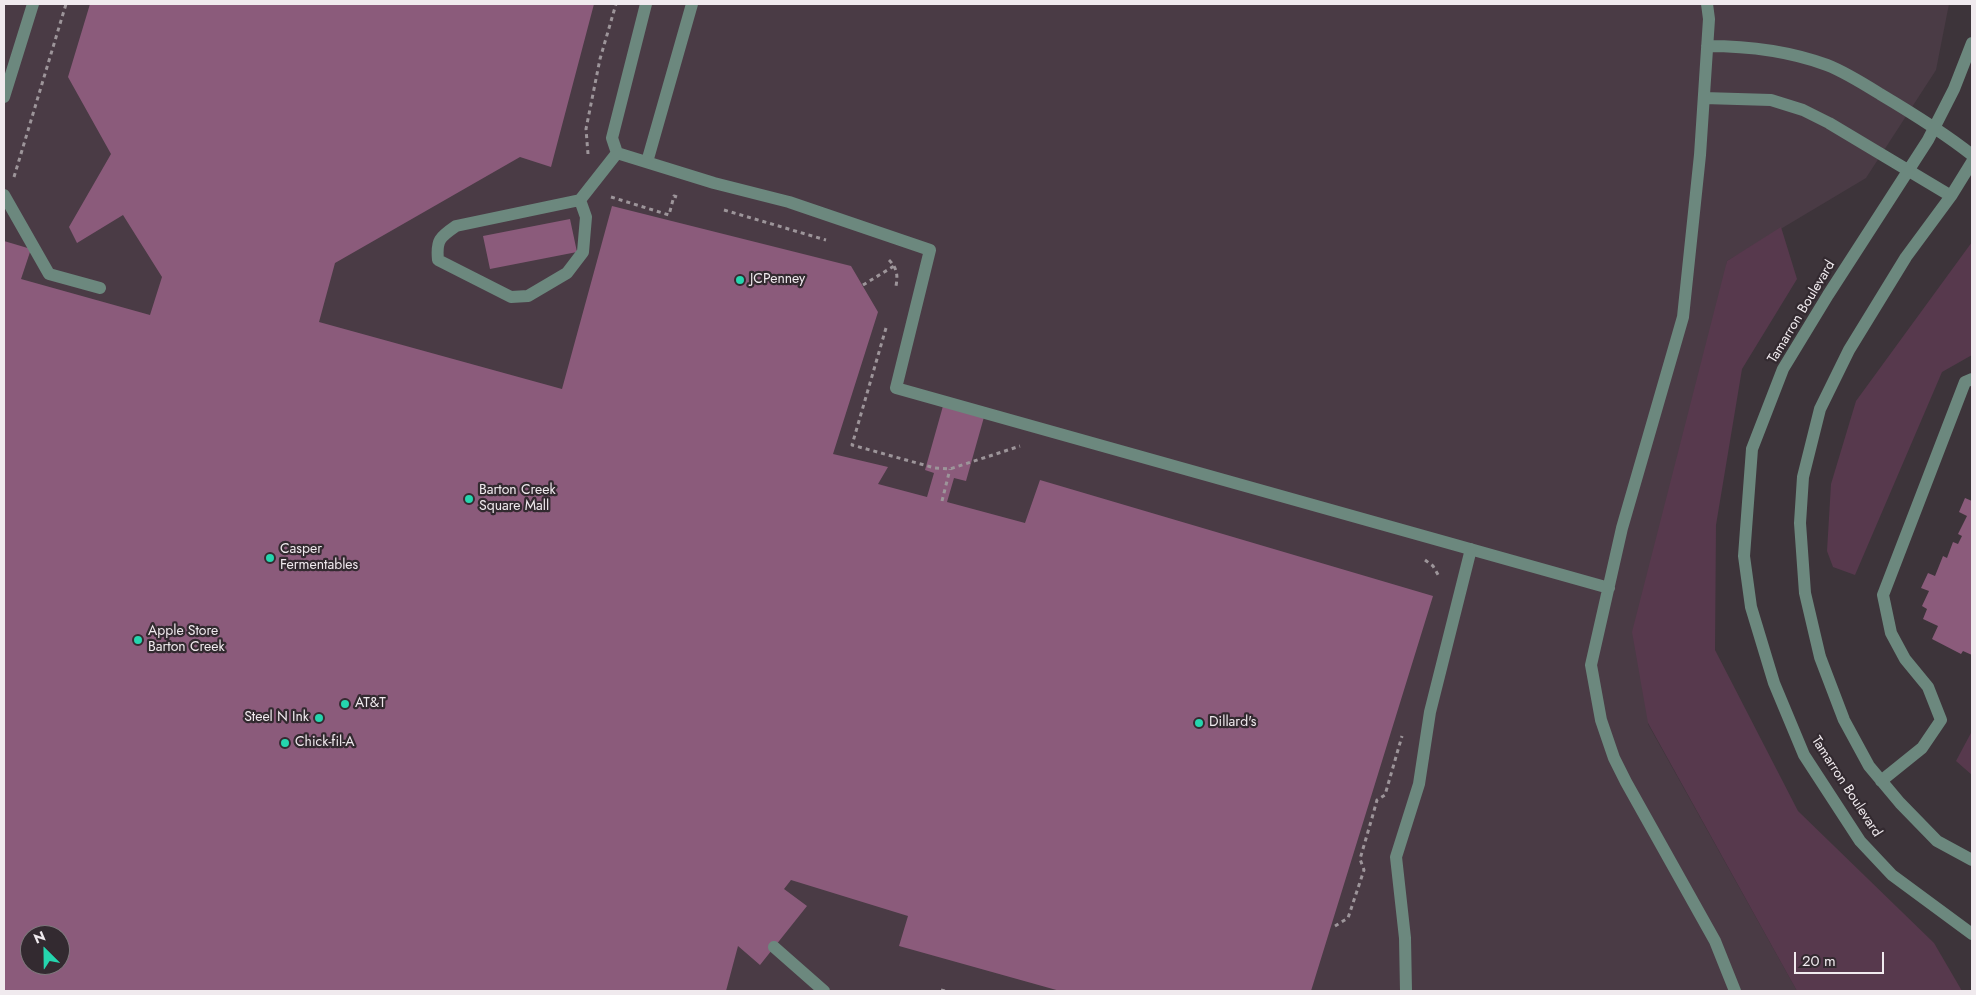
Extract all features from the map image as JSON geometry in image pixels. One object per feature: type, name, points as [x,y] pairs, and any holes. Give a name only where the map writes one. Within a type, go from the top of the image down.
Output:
[{"type":"street","points":[[4,97],[33,4]]},
{"type":"street","points":[[617,153],[612,138],[646,4]]},
{"type":"street","points":[[647,162],[692,4]]},
{"type":"street","points":[[1707,4],[1709,19],[1700,156],[1683,317],[1622,528],[1591,665],[1601,720],[1614,758],[1715,941],[1736,991]]},
{"type":"street","name":"Tamarron Boulevard","points":[[1972,43],[1954,89],[1935,127],[1783,369],[1752,450],[1744,556],[1754,617],[1774,683],[1804,755],[1860,841],[1892,875],[1972,934]]},
{"type":"street","points":[[1707,46],[1736,46],[1776,52],[1827,65],[1864,84],[1935,127],[1972,155]]},
{"type":"street","points":[[1704,98],[1771,100],[1803,110],[1829,123],[1951,196]]},
{"type":"street","points":[[617,153],[714,183],[790,202],[930,250],[896,388],[1609,588]]},
{"type":"street","points":[[580,200],[586,217],[583,252],[567,273],[528,296],[512,297],[438,260],[437,246],[443,236],[456,226],[580,200],[617,153]]},
{"type":"street","points":[[1972,162],[1951,196],[1906,257],[1849,350],[1820,409],[1804,477],[1800,523],[1804,593],[1820,657],[1844,720],[1869,766],[1900,803],[1938,841],[1972,860]]},
{"type":"street","points":[[4,196],[49,274],[100,288]]},
{"type":"street","points":[[1881,781],[1922,748],[1941,720],[1928,687],[1905,659],[1892,633],[1883,595],[1965,382],[1972,379]]},
{"type":"street","points":[[1406,991],[1405,938],[1396,857],[1419,784],[1430,712],[1471,549]]},
{"type":"street","points":[[774,947],[824,991]]},
{"type":"path","points":[[13,180],[66,4]]},
{"type":"path","points":[[588,164],[588,136],[586,129],[600,59],[616,4]]},
{"type":"path","points":[[612,192],[610,197],[669,215],[674,196],[684,198]]},
{"type":"path","points":[[720,209],[833,242]]},
{"type":"path","points":[[885,258],[890,260],[898,274],[895,292]]},
{"type":"path","points":[[863,285],[894,266]]},
{"type":"path","points":[[887,324],[852,445],[935,468],[950,468],[1026,445]]},
{"type":"path","points":[[942,501],[950,468]]},
{"type":"path","points":[[1416,557],[1425,560],[1433,566],[1439,575],[1441,585]]},
{"type":"path","points":[[1335,926],[1348,918],[1364,870],[1360,858],[1377,800],[1384,795],[1404,731]]},
{"type":"shaded area","points":[[4,4],[1949,4],[1936,70],[1866,178],[1727,261],[1648,724],[1797,991],[4,991]]},
{"type":"shaded area","points":[[1781,227],[1797,279],[1742,369],[1716,525],[1715,650],[1798,811],[1934,943],[1962,991],[1797,991],[1648,723],[1632,632],[1727,261]]},
{"type":"shaded area","points":[[1972,242],[1972,355],[1942,372],[1855,575],[1833,567],[1827,551],[1831,484],[1856,401]]},
{"type":"shaded area","points":[[1972,731],[1972,775],[1956,761]]},
{"type":"building","name":"Barton Creek Square Mall","points":[[90,4],[594,4],[551,167],[520,157],[335,263],[319,322],[562,389],[612,206],[851,266],[878,312],[833,454],[888,467],[878,484],[927,497],[934,473],[925,470],[943,406],[984,417],[966,481],[954,478],[947,502],[1025,523],[1040,480],[1433,596],[1311,991],[1060,991],[899,946],[908,916],[791,880],[784,889],[807,906],[760,965],[738,946],[726,991],[4,991],[4,241],[31,249],[21,279],[150,315],[162,277],[123,215],[77,243],[69,227],[111,154],[68,77]]},
{"type":"building","points":[[570,219],[577,252],[490,269],[483,236]]},
{"type":"building","points":[[1965,498],[1972,501],[1972,655],[1963,651],[1961,654],[1932,639],[1938,626],[1923,619],[1927,609],[1922,606],[1929,591],[1921,588],[1928,573],[1935,576],[1943,556],[1947,558],[1953,542],[1958,544],[1962,536],[1958,534],[1967,516],[1959,512]]},
{"type":"place","name":"JCPenney","points":[[740,280]]},
{"type":"place","name":"Barton Creek Square Mall","points":[[469,499]]},
{"type":"place","name":"Casper Fermentables","points":[[270,558]]},
{"type":"place","name":"Apple Store Barton Creek","points":[[138,640]]},
{"type":"place","name":"AT&T","points":[[345,704]]},
{"type":"place","name":"Steel N Ink","points":[[319,718]]},
{"type":"place","name":"Dillard's","points":[[1199,723]]},
{"type":"place","name":"Chick-fil-A","points":[[285,743]]}]
